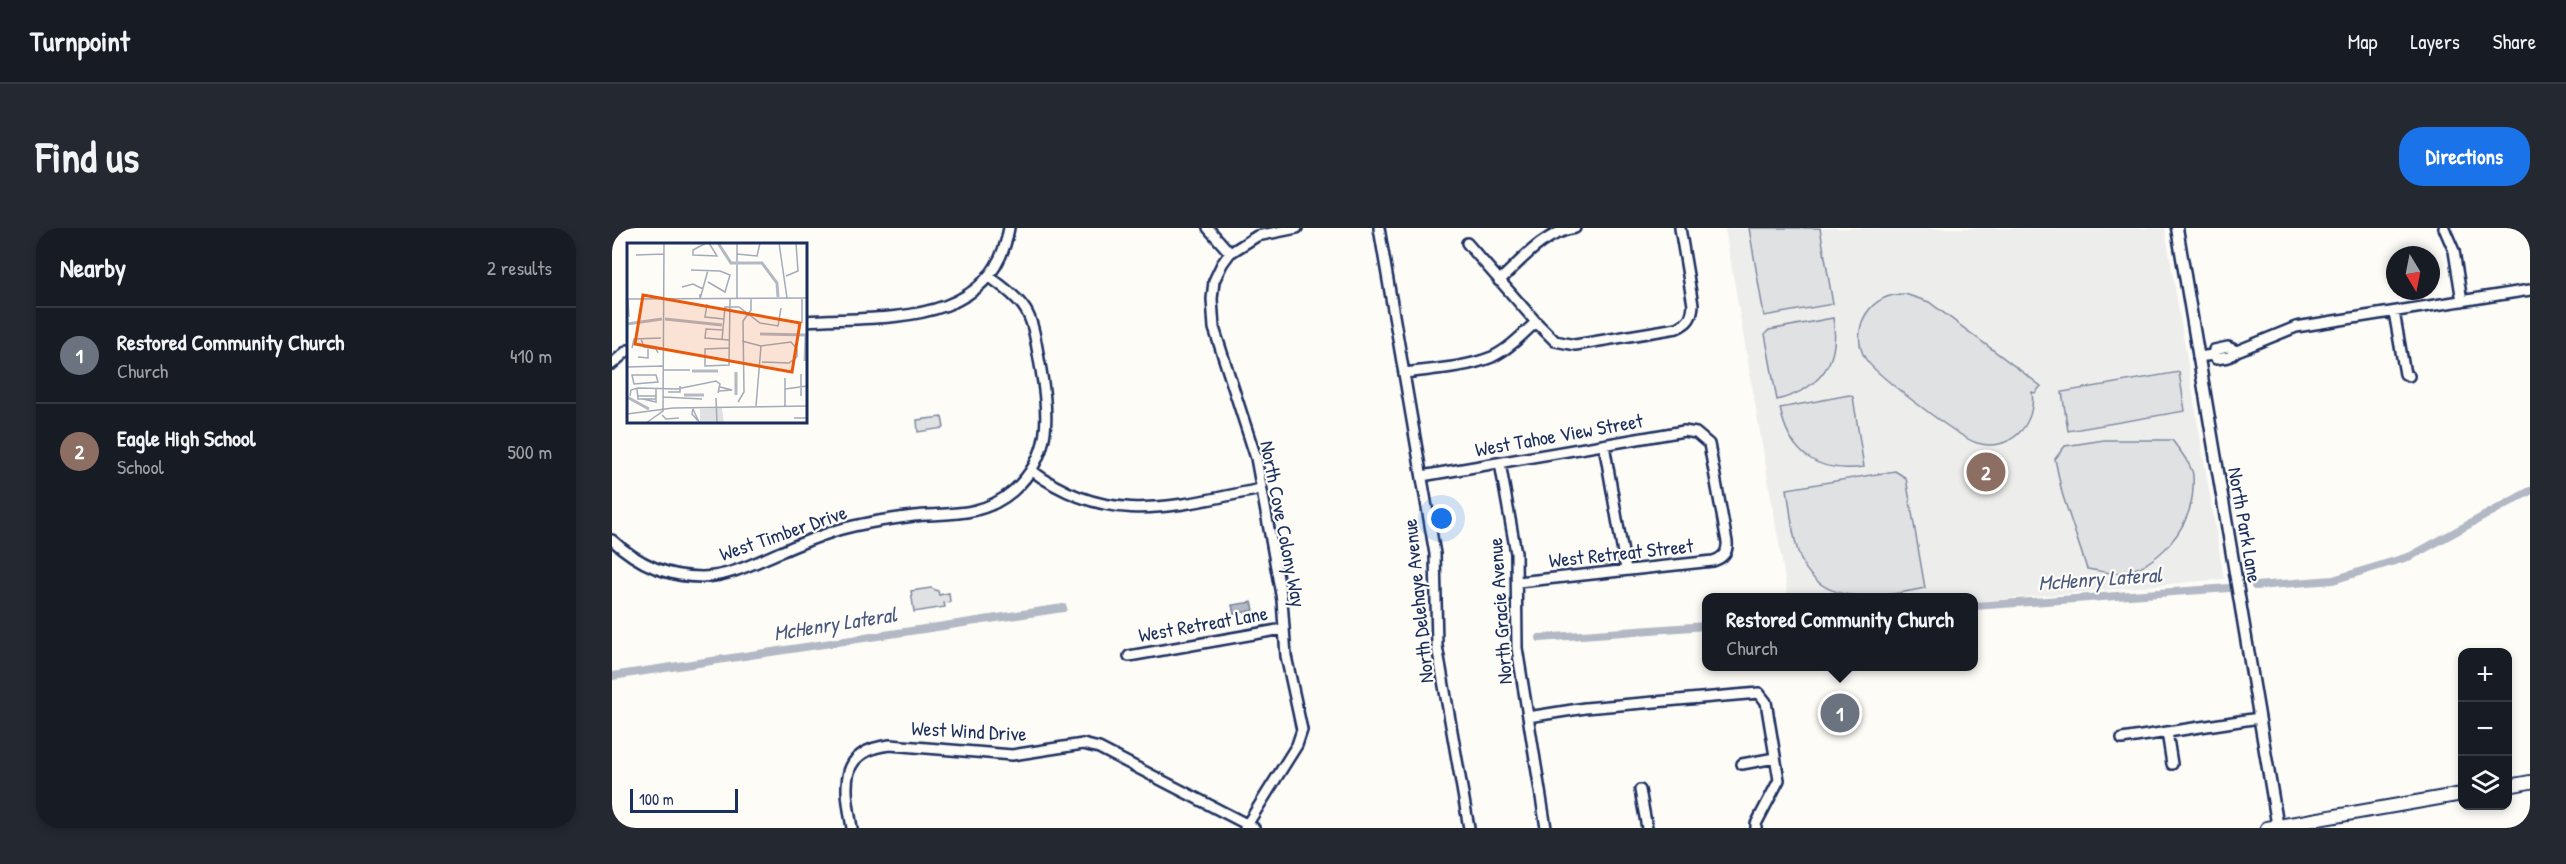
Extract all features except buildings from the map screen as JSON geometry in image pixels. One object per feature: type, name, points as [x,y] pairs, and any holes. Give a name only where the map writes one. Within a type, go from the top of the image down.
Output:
[{"type":"main road","points":[[2512,785],[2530,782]]},
{"type":"main road","points":[[2275,827],[2458,795]]},
{"type":"street","points":[[807,321],[937,310],[968,295],[988,276],[1001,254],[1009,228]]},
{"type":"street","points":[[1208,228],[1230,253],[1257,236],[1297,228]]},
{"type":"street","name":"North Delehaye Avenue","points":[[1379,228],[1435,554],[1437,646],[1469,828]]},
{"type":"street","points":[[1499,280],[1546,238],[1562,230],[1575,228]]},
{"type":"street","points":[[1467,243],[1555,341],[1575,345],[1677,328],[1691,318],[1694,305],[1680,228]]},
{"type":"street","name":"North Park Lane","points":[[2177,228],[2259,718],[2275,827]]},
{"type":"street","points":[[2444,228],[2454,251],[2462,301]]},
{"type":"street","name":"North Cove Colony Way","points":[[1230,253],[1221,264],[1214,281],[1212,299],[1214,328],[1253,450],[1282,600],[1289,678],[1301,721],[1300,738],[1249,827]]},
{"type":"street","name":"West Timber Drive","points":[[612,540],[641,561],[665,571],[699,577],[725,574],[750,567],[809,540],[850,527],[914,516],[957,515],[983,509],[1012,491],[1031,470],[1042,447],[1047,414],[1033,327],[1027,311],[1017,297],[988,276]]},
{"type":"street","points":[[2198,357],[2213,355],[2216,359],[2229,357],[2237,351],[2296,327],[2530,290]]},
{"type":"street","points":[[2394,312],[2405,374],[2409,376]]},
{"type":"street","points":[[1404,374],[1476,362],[1493,356],[1509,347],[1536,322]]},
{"type":"street","points":[[612,364],[627,351]]},
{"type":"street","name":"West Tahoe View Street","points":[[1422,476],[1684,431],[1701,435],[1711,450],[1727,542],[1725,554]]},
{"type":"street","points":[[1604,445],[1626,570]]},
{"type":"street","name":"North Gracie Avenue","points":[[1500,463],[1516,553],[1517,648],[1546,828]]},
{"type":"street","points":[[1031,470],[1064,492],[1083,500],[1112,507],[1171,507],[1261,489]]},
{"type":"street","name":"West Retreat Street","points":[[1518,582],[1713,561],[1725,554]]},
{"type":"street","name":"West Retreat Lane","points":[[1129,656],[1284,629]]},
{"type":"street","points":[[1527,717],[1585,708],[1759,693],[1766,702],[1779,780],[1756,828]]},
{"type":"street","points":[[2122,739],[2259,718]]},
{"type":"street","points":[[2167,732],[2172,764]]},
{"type":"street","name":"West Wind Drive","points":[[852,828],[846,785],[854,762],[867,750],[890,745],[1012,755],[1083,744],[1091,745],[1249,827]]},
{"type":"street","points":[[1742,764],[1775,758]]},
{"type":"street","points":[[1640,790],[1647,828]]},
{"type":"shaded area","points":[[1725,228],[2165,228],[2224,579],[1978,602],[1978,593],[1787,593]]},
{"type":"shaded area","points":[[1749,228],[1820,228],[1833,304],[1764,316]]},
{"type":"shaded area","points":[[1905,294],[1929,302],[2041,386],[2035,393],[2032,392],[2030,415],[2025,425],[2010,440],[1989,445],[1968,439],[1899,390],[1865,358],[1860,336],[1861,324],[1866,314],[1883,299]]},
{"type":"shaded area","points":[[1833,318],[1834,349],[1824,372],[1805,389],[1777,400],[1765,334],[1769,330]]},
{"type":"shaded area","points":[[2179,372],[2185,411],[2068,431],[2062,392]]},
{"type":"shaded area","points":[[1849,395],[1853,397],[1864,467],[1832,467],[1808,457],[1790,437],[1780,408]]},
{"type":"shaded area","points":[[942,417],[944,428],[918,432],[917,420]]},
{"type":"shaded area","points":[[2104,440],[2172,440],[2186,459],[2193,475],[2191,504],[2179,531],[2170,543],[2147,563],[2119,573],[2087,569],[2062,493],[2055,459],[2065,446]]},
{"type":"shaded area","points":[[1895,471],[1906,478],[1925,588],[1898,593],[1840,593],[1825,587],[1812,577],[1802,562],[1794,535],[1787,489]]},
{"type":"shaded area","points":[[931,588],[938,591],[939,595],[949,593],[950,602],[944,603],[945,607],[914,612],[911,591]]},
{"type":"shaded area","points":[[1252,602],[1254,610],[1234,614],[1232,605]]},
{"type":"waterway","name":"McHenry Lateral","points":[[2255,586],[2333,580],[2411,556],[2530,491]]},
{"type":"waterway","name":"McHenry Lateral","points":[[1978,606],[2229,588]]},
{"type":"waterway","name":"McHenry Lateral","points":[[612,676],[1063,608]]},
{"type":"waterway","name":"McHenry Lateral","points":[[1540,638],[1702,626]]},
{"type":"place","name":"Eagle High School","points":[[1986,472]]},
{"type":"place","name":"Restored Community Church","points":[[1840,713]]}]
